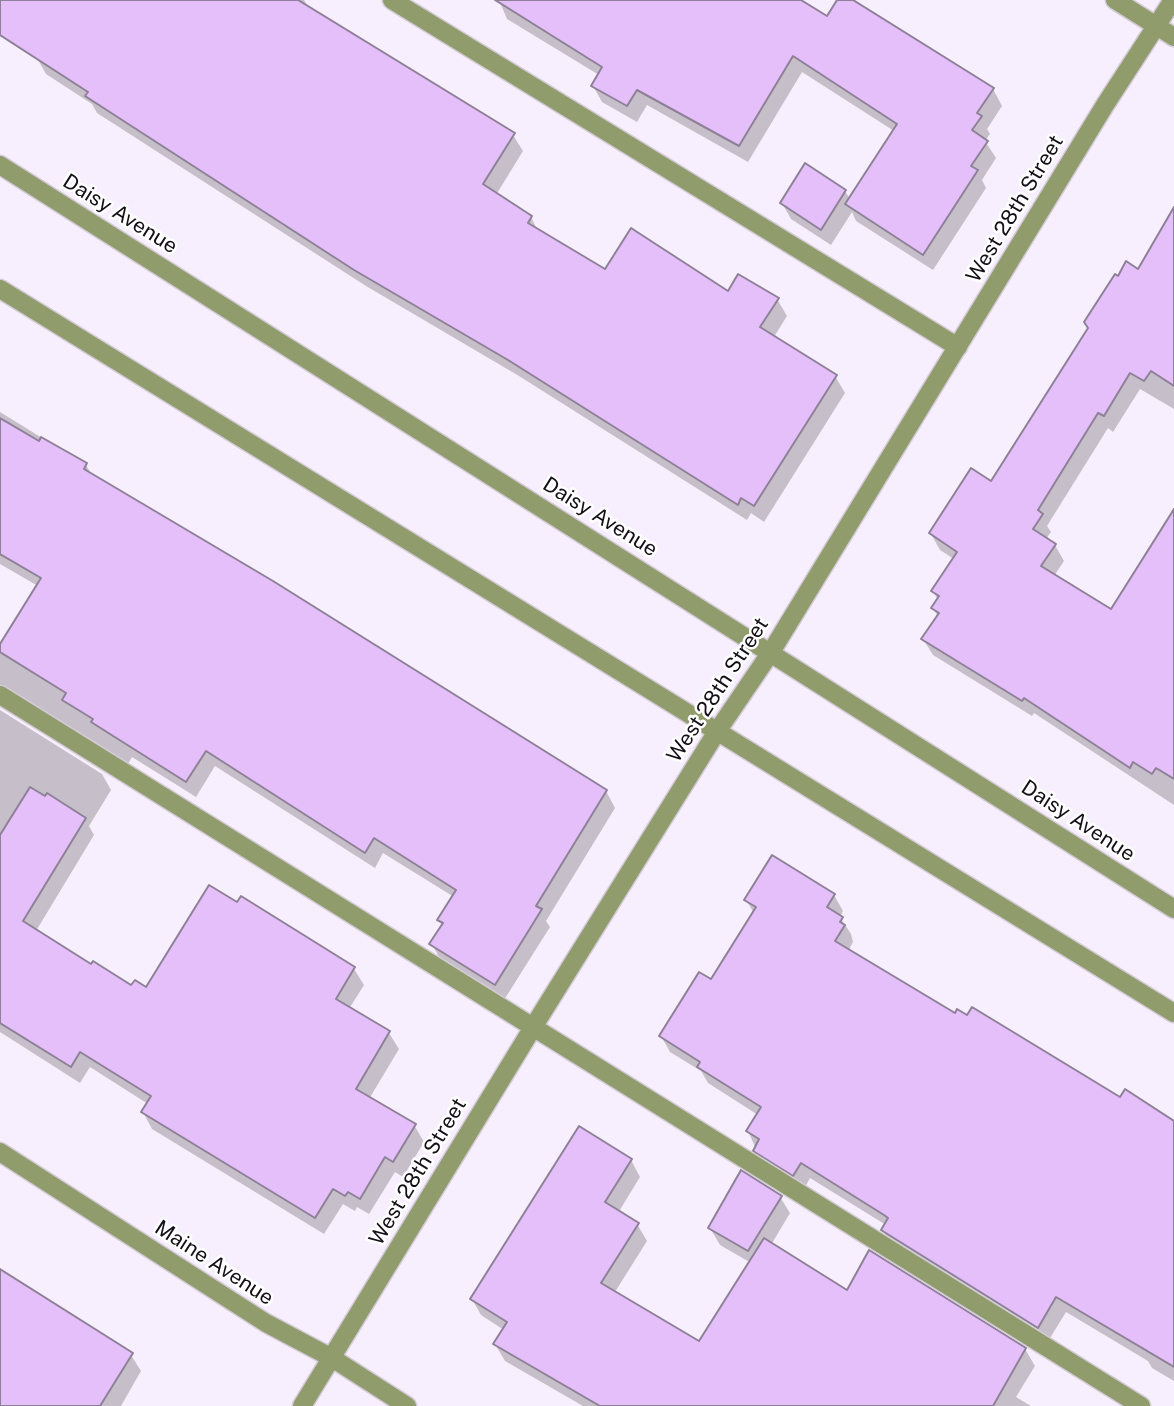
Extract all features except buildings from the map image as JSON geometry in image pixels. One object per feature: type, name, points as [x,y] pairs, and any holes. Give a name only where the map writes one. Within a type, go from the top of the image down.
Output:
[{"type":"street","points":[[392,0],[958,347]]},
{"type":"street","points":[[1115,0],[1174,37]]},
{"type":"street","name":"West 28th Street","points":[[302,1406],[532,1029],[716,733],[771,652],[1173,0]]},
{"type":"street","name":"Daisy Avenue","points":[[0,165],[1174,909]]},
{"type":"street","points":[[0,289],[1174,1013]]},
{"type":"street","points":[[0,695],[532,1029],[1141,1406]]},
{"type":"street","name":"Maine Avenue","points":[[0,1152],[266,1323],[332,1358],[407,1406]]}]
